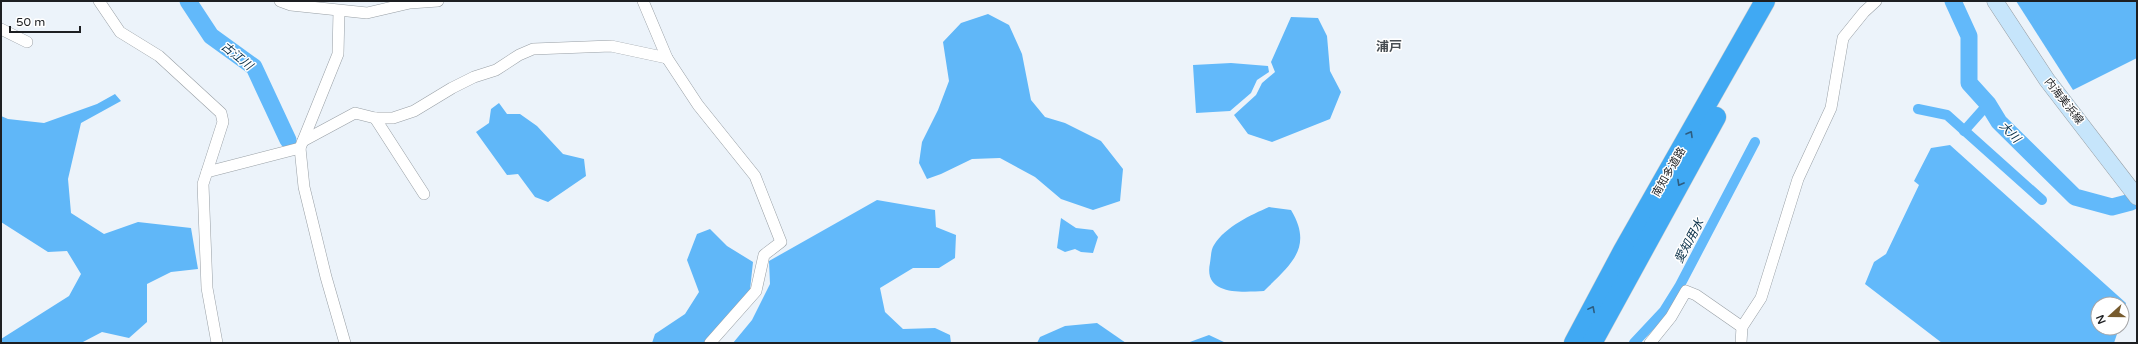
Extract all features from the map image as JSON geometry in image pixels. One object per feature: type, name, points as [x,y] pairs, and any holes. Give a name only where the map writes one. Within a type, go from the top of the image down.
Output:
[{"type":"highway","name":"南知多道路","points":[[1574,343],[1623,251],[1765,1]]},
{"type":"highway","name":"南知多道路","points":[[1592,343],[1779,1]]},
{"type":"main road","name":"内海美浜線","points":[[1995,1],[2048,80],[2137,197]]},
{"type":"street","points":[[99,1],[120,32],[159,56],[221,113],[223,122],[203,184],[207,288],[217,343]]},
{"type":"street","points":[[280,1],[291,5],[367,13],[410,3],[438,1]]},
{"type":"street","points":[[643,1],[667,58],[698,105],[755,176],[781,242],[764,255],[756,291],[710,343]]},
{"type":"street","points":[[1741,343],[1742,327],[1761,298],[1798,179],[1831,108],[1843,38],[1864,12],[1876,1]]},
{"type":"street","points":[[339,11],[338,54],[302,145],[304,187],[326,277],[345,343]]},
{"type":"street","points":[[1,29],[27,42]]},
{"type":"street","points":[[207,172],[302,145],[355,113],[374,118],[393,118],[414,111],[452,88],[474,77],[496,70],[519,55],[533,49],[611,46],[667,58]]},
{"type":"street","points":[[374,118],[424,194]]},
{"type":"street","points":[[1650,343],[1671,317],[1686,291],[1696,295],[1742,327]]},
{"type":"shaded area","points":[[2016,1],[2137,1],[2137,58],[2073,90]]},
{"type":"shaded area","points":[[988,14],[1009,25],[1022,54],[1031,100],[1045,117],[1065,123],[1101,141],[1123,169],[1120,201],[1093,210],[1061,199],[1035,177],[1000,158],[972,159],[927,179],[919,163],[922,142],[938,110],[949,81],[943,42],[961,23]]},
{"type":"shaded area","points":[[1291,17],[1318,18],[1327,36],[1330,71],[1341,92],[1330,119],[1272,142],[1248,134],[1234,115],[1256,95],[1262,83],[1275,72],[1271,62]]},
{"type":"shaded area","points":[[1231,63],[1268,66],[1269,72],[1257,80],[1251,93],[1230,111],[1196,113],[1193,65]]},
{"type":"shaded area","points":[[115,94],[121,101],[81,123],[68,179],[71,213],[104,234],[138,222],[191,228],[198,269],[171,272],[147,284],[147,322],[129,338],[102,332],[81,343],[1,343],[1,339],[69,296],[81,274],[67,251],[48,252],[1,222],[1,116],[8,119],[44,123],[97,104]]},
{"type":"shaded area","points":[[499,103],[507,114],[520,114],[537,126],[563,154],[584,159],[586,176],[548,202],[535,197],[518,174],[507,175],[476,132],[489,123],[491,109]]},
{"type":"shaded area","points":[[1950,145],[2118,296],[2090,296],[2090,336],[2116,336],[2114,343],[1942,343],[1865,284],[1874,262],[1886,254],[1919,185],[1914,181],[1931,148]]},
{"type":"shaded area","points":[[877,200],[935,210],[936,227],[956,235],[955,258],[939,268],[913,268],[880,288],[885,312],[903,329],[935,328],[950,335],[951,343],[733,343],[752,320],[770,284],[769,261]]},
{"type":"shaded area","points":[[1269,207],[1291,210],[1298,223],[1300,235],[1296,255],[1282,273],[1264,291],[1245,292],[1226,290],[1218,287],[1212,281],[1209,274],[1211,253],[1214,245],[1225,232],[1232,227]]},
{"type":"shaded area","points":[[1061,218],[1076,228],[1093,230],[1098,237],[1093,253],[1081,252],[1075,249],[1065,252],[1057,248]]},
{"type":"shaded area","points":[[710,229],[727,246],[753,262],[750,290],[705,343],[652,343],[655,334],[685,314],[699,292],[687,260],[697,234]]},
{"type":"shaded area","points":[[1097,323],[1126,343],[1037,343],[1040,337],[1065,326]]},
{"type":"shaded area","points":[[1209,335],[1226,343],[1187,343]]},
{"type":"waterway","name":"古江川","points":[[188,1],[211,36],[254,67],[288,140]]},
{"type":"waterway","name":"大川","points":[[1953,1],[1969,36],[1969,83],[1988,104],[1999,122],[2075,197],[2112,207],[2131,202]]},
{"type":"waterway","name":"愛知用水","points":[[1964,131],[1988,104]]},
{"type":"waterway","name":"愛知用水","points":[[1918,109],[1947,115],[2042,200]]},
{"type":"waterway","name":"愛知用水","points":[[1634,343],[1664,311],[1679,287],[1755,142]]},
{"type":"district","name":"浦戸","points":[[1389,47]]}]
